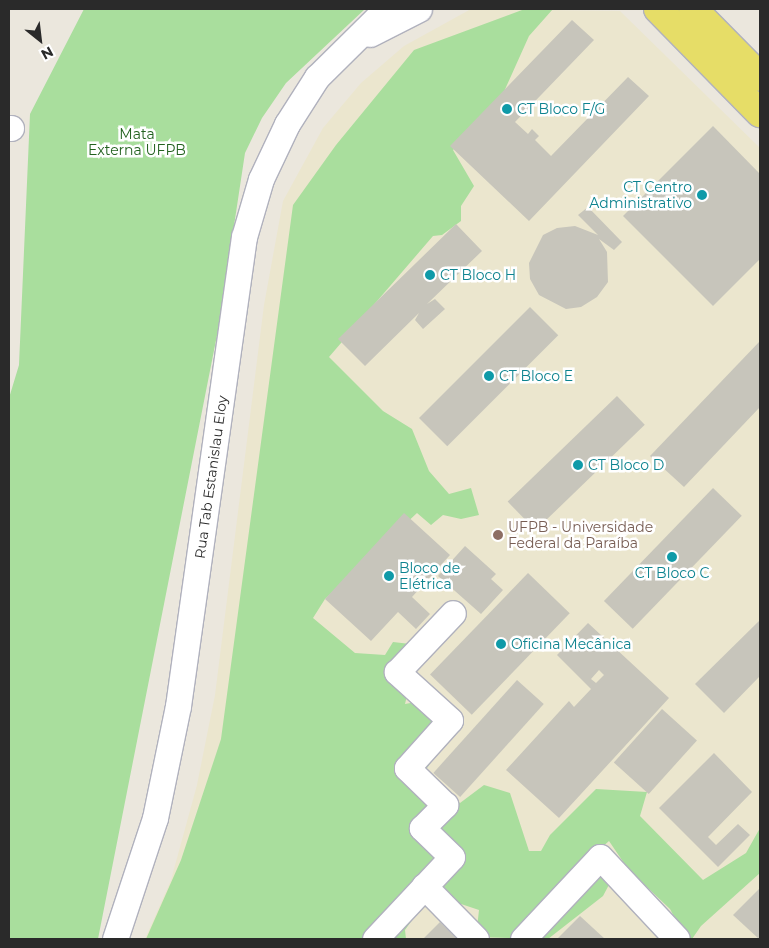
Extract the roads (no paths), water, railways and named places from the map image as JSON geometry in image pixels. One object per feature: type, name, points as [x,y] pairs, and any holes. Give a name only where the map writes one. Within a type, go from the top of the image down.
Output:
[{"type":"main road","points":[[658,9],[760,113]]},
{"type":"main road","points":[[693,9],[760,77]]},
{"type":"street","name":"Rua Tab Estanislau Eloy","points":[[115,939],[155,818],[178,706],[244,237],[261,179],[287,124],[317,77],[357,40],[386,9]]},
{"type":"street","name":"Rua Tab Estanislau Eloy","points":[[357,40],[419,9]]},
{"type":"street","points":[[375,939],[452,857],[422,828],[445,805],[407,768],[450,720],[397,672],[453,613]]},
{"type":"street","points":[[522,939],[600,857],[677,939]]},
{"type":"street","points":[[424,886],[476,939]]},
{"type":"place","name":"CT Bloco F/G","points":[[507,109]]},
{"type":"place","name":"CT Centro Administrativo","points":[[702,195]]},
{"type":"place","name":"CT Bloco H","points":[[430,275]]},
{"type":"place","name":"CT Bloco E","points":[[489,376]]},
{"type":"place","name":"CT Bloco D","points":[[578,465]]},
{"type":"place","name":"UFPB - Universidade Federal da Paraíba","points":[[498,535]]},
{"type":"place","name":"CT Bloco C","points":[[672,557]]},
{"type":"place","name":"Bloco de Elétrica","points":[[389,576]]},
{"type":"place","name":"Oficina Mecânica","points":[[501,644]]},
{"type":"park label","name":"Mata Externa UFPB","points":[[137,142]]}]
